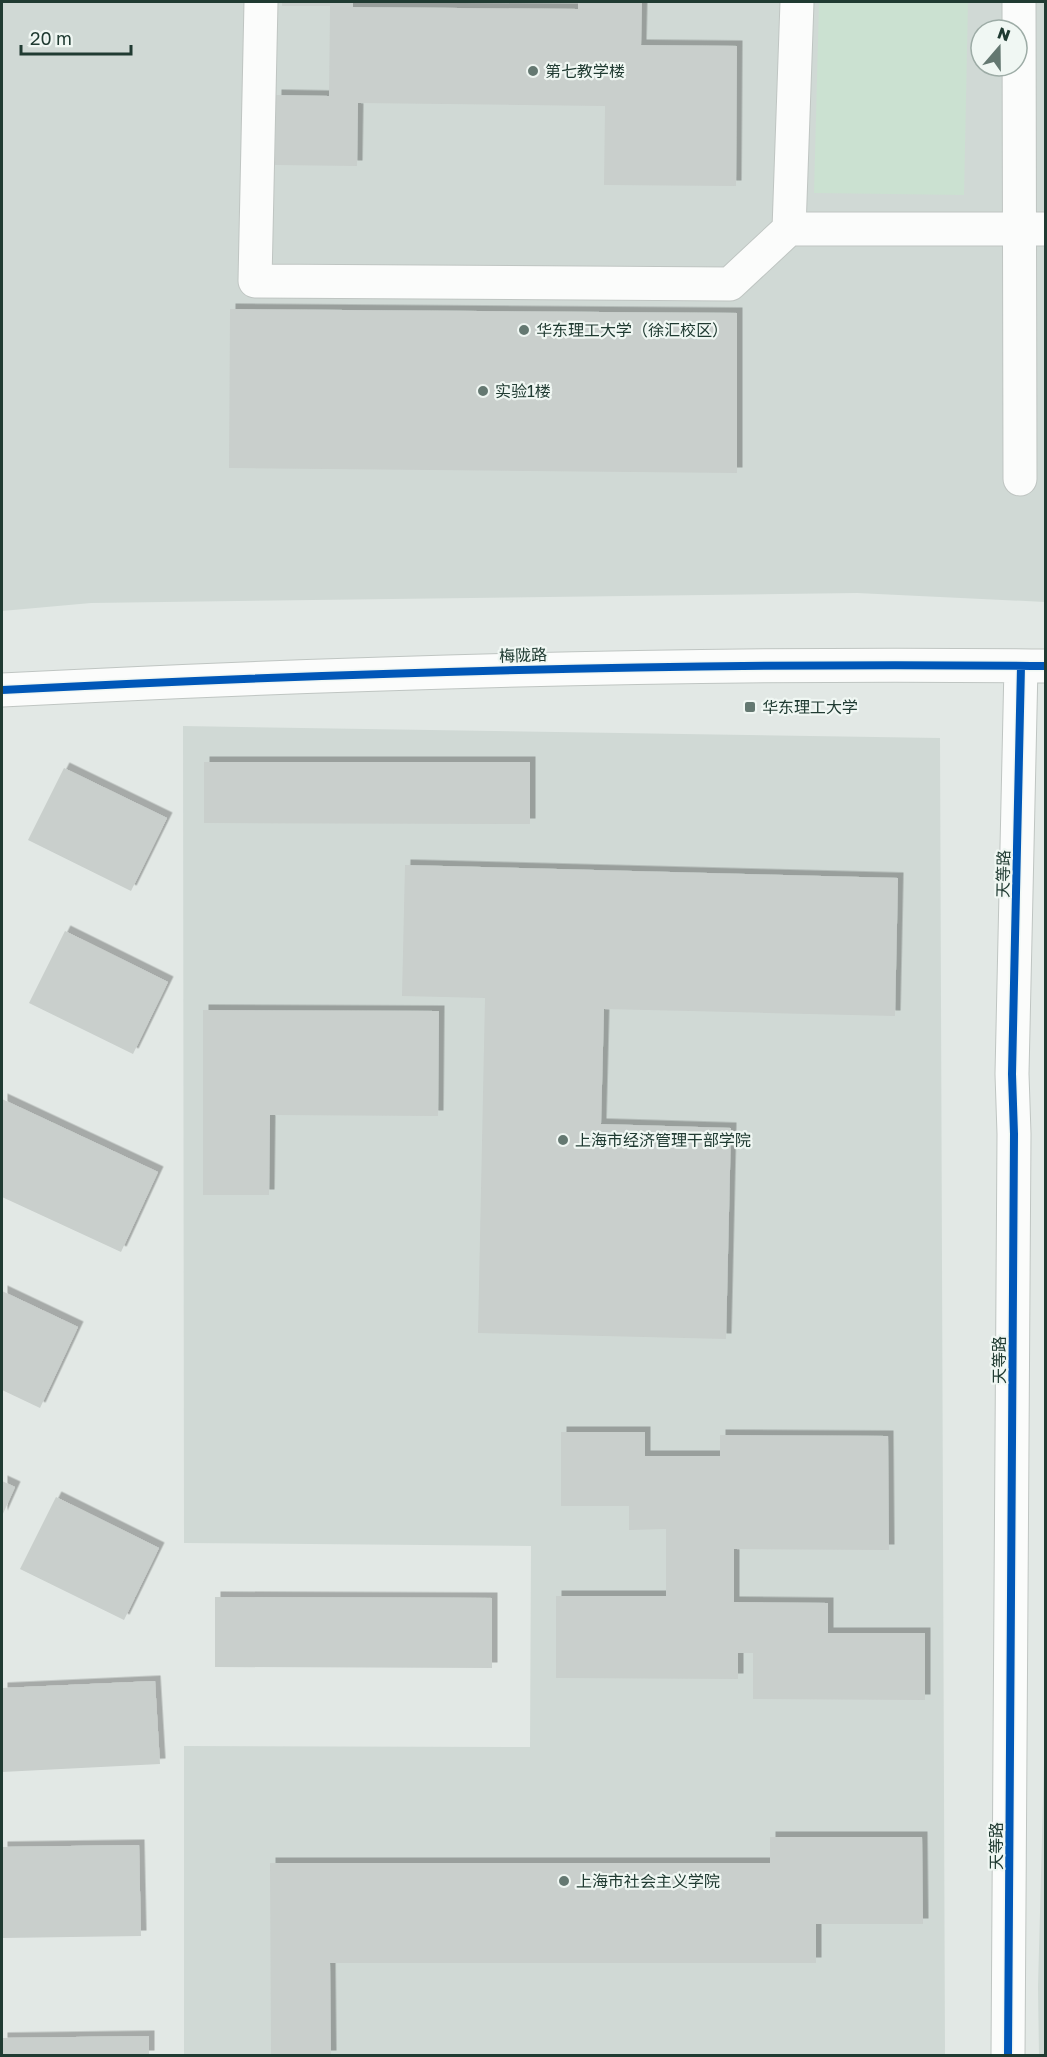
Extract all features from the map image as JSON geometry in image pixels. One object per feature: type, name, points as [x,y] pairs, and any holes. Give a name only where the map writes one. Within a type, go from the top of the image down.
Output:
[{"type":"street","points":[[261,2],[255,281],[730,284],[789,229],[1033,228]]},
{"type":"street","points":[[789,229],[797,2]]},
{"type":"street","points":[[1019,2],[1033,228],[1020,479]]},
{"type":"street","name":"梅陇路","points":[[2,690],[301,675],[610,666],[1033,666]]},
{"type":"street","name":"天等路","points":[[1008,2055],[1014,1146],[1012,1074],[1033,666]]},
{"type":"shaded area","name":"华东理工大学（徐汇校区）","points":[[2,2],[1045,2],[1045,602],[857,593],[91,603],[2,611]]},
{"type":"shaded area","name":"上海市经济管理干部学院","points":[[183,726],[940,738],[945,2055],[184,2055],[184,1746],[530,1747],[531,1546],[184,1543]]},
{"type":"shaded area","points":[[1045,1725],[1046,2055],[1039,2056],[1038,1987]]},
{"type":"green space","points":[[819,2],[968,2],[964,195],[814,193]]},
{"type":"building","name":"第七教学楼","points":[[282,2],[353,2],[353,7],[578,9],[578,2],[642,2],[641,45],[737,46],[736,186],[604,185],[605,106],[358,103],[357,166],[275,165],[276,95],[329,96],[330,6],[282,6]]},
{"type":"building","name":"实验1楼","points":[[230,309],[737,313],[737,473],[229,468]]},
{"type":"building","points":[[204,762],[530,762],[530,824],[204,823]]},
{"type":"building","points":[[64,768],[167,818],[131,891],[28,840]]},
{"type":"building","points":[[405,865],[898,878],[895,1016],[604,1009],[601,1124],[731,1128],[726,1339],[478,1333],[485,998],[402,996]]},
{"type":"building","points":[[65,931],[168,982],[133,1054],[29,1003]]},
{"type":"building","points":[[203,1010],[439,1011],[438,1116],[270,1115],[269,1195],[203,1195]]},
{"type":"building","points":[[2,1099],[158,1172],[121,1252],[2,1197]]},
{"type":"building","points":[[2,1291],[78,1327],[40,1408],[2,1390]]},
{"type":"building","points":[[561,1432],[645,1432],[645,1456],[720,1456],[720,1435],[888,1436],[889,1550],[734,1549],[734,1602],[828,1603],[828,1633],[925,1633],[925,1700],[753,1699],[753,1653],[738,1653],[738,1679],[556,1678],[556,1596],[666,1596],[666,1529],[629,1530],[629,1506],[561,1506]]},
{"type":"building","points":[[2,1481],[15,1487],[2,1516]]},
{"type":"building","points":[[56,1497],[159,1548],[124,1620],[20,1569]]},
{"type":"building","points":[[215,1597],[492,1598],[492,1668],[215,1667]]},
{"type":"building","points":[[155,1681],[160,1764],[2,1772],[2,1688]]},
{"type":"building","points":[[770,1837],[922,1837],[923,1924],[816,1924],[816,1963],[330,1963],[331,2056],[271,2056],[270,1863],[770,1863]]},
{"type":"building","points":[[139,1845],[141,1936],[2,1938],[2,1847]]},
{"type":"building","points":[[149,2036],[149,2056],[2,2056],[2,2038]]},
{"type":"cycle path","points":[[2,690],[262,678],[523,670],[784,666],[1046,666]]},
{"type":"cycle path","points":[[1008,2056],[1014,1134],[1012,1074],[1021,666]]},
{"type":"place","name":"第七教学楼","points":[[533,71]]},
{"type":"place","name":"华东理工大学（徐汇校区）","points":[[524,330]]},
{"type":"place","name":"实验1楼","points":[[483,391]]},
{"type":"place","name":"华东理工大学","points":[[750,707]]},
{"type":"place","name":"上海市经济管理干部学院","points":[[563,1140]]},
{"type":"place","name":"上海市社会主义学院","points":[[564,1881]]}]
